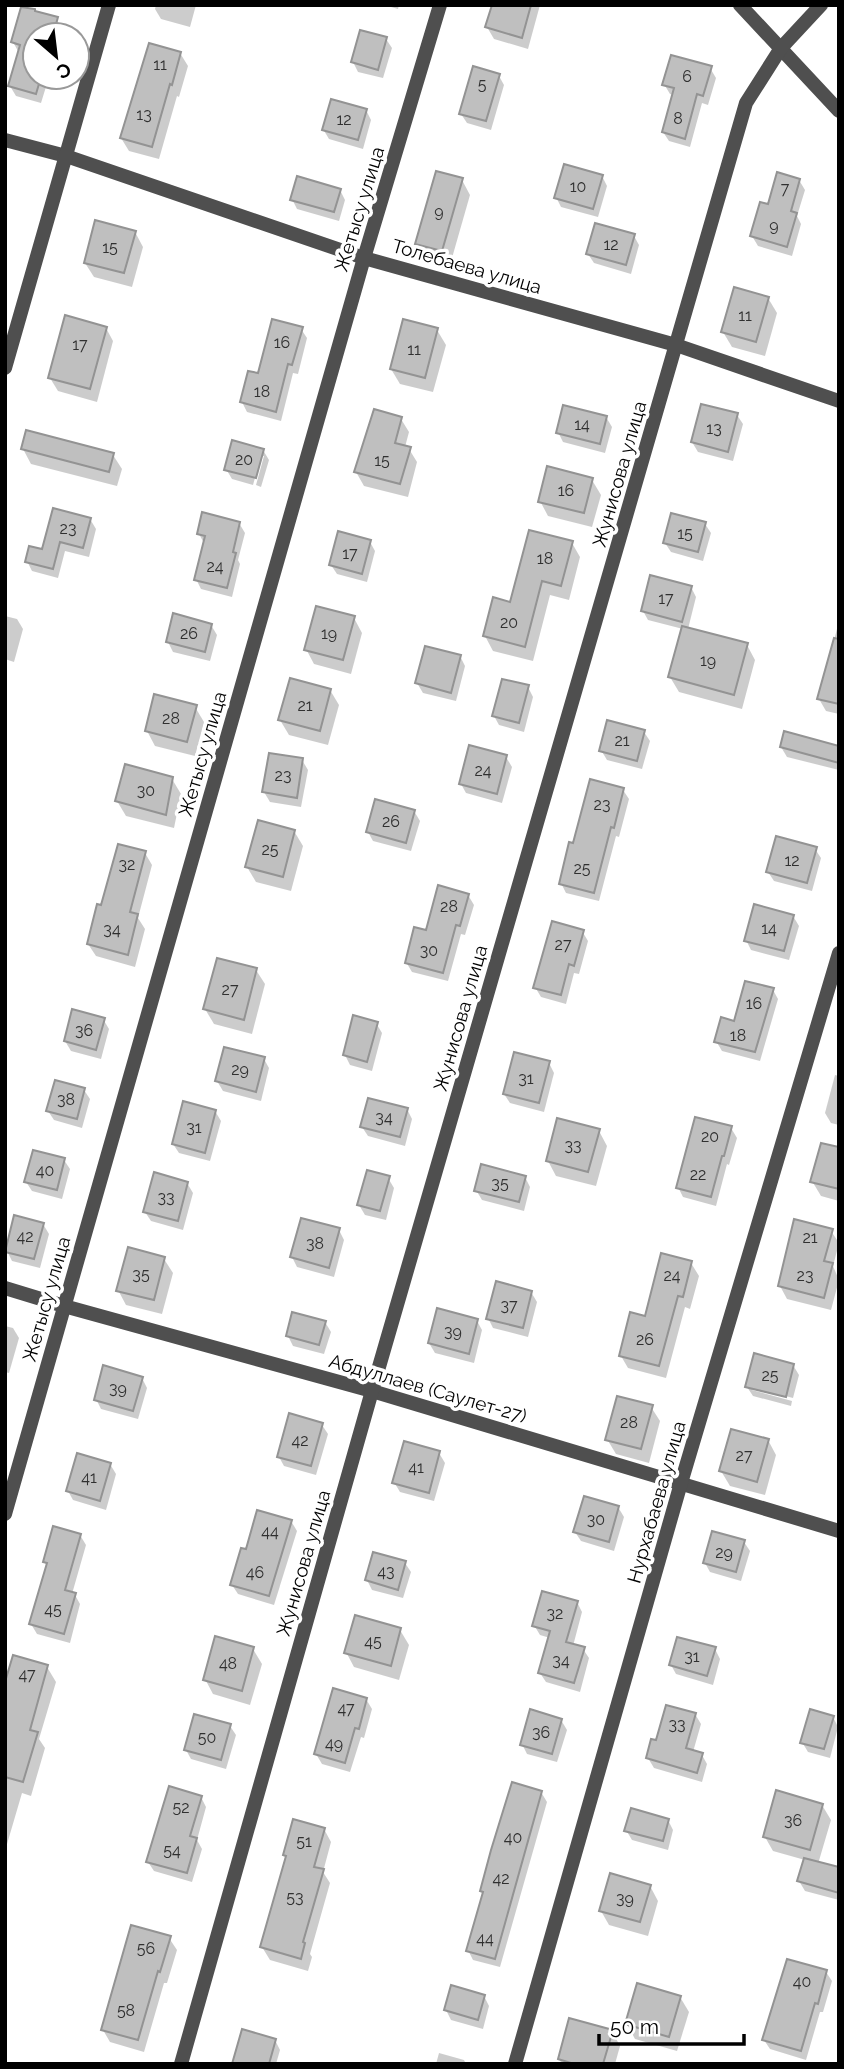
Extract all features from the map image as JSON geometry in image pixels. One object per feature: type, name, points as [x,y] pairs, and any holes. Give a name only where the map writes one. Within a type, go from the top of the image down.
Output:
[{"type":"street","points":[[5,368],[109,5]]},
{"type":"street","name":"Жетысу улица","points":[[5,1514],[364,258],[440,5]]},
{"type":"street","points":[[740,5],[839,111]]},
{"type":"street","name":"Жунисова улица","points":[[181,2064],[372,1391],[746,103],[781,48],[821,5]]},
{"type":"street","name":"Толебаева улица","points":[[5,140],[66,156],[364,258],[676,345],[839,401]]},
{"type":"street","name":"Нурхабаева улица","points":[[515,2064],[681,1483],[839,953]]},
{"type":"street","name":"Абдуллаев (Саулет-27)","points":[[5,1288],[372,1391],[839,1531]]},
{"type":"building","points":[[492,5],[531,5],[522,38],[485,27]]},
{"type":"building","points":[[21,7],[58,17],[57,21],[21,21],[21,90],[8,86],[20,45],[11,42]]},
{"type":"building","points":[[360,30],[387,37],[378,70],[351,62]]},
{"type":"building","points":[[149,43],[181,52],[152,147],[120,138]]},
{"type":"building","points":[[671,55],[712,66],[703,96],[697,94],[685,139],[662,132],[674,88],[662,85]]},
{"type":"building","points":[[473,66],[500,74],[486,121],[459,114]]},
{"type":"building","points":[[331,99],[367,109],[358,140],[322,130]]},
{"type":"building","points":[[564,164],[603,175],[593,209],[554,198]]},
{"type":"building","points":[[436,171],[463,178],[442,251],[415,244]]},
{"type":"building","points":[[777,172],[800,179],[791,211],[797,213],[787,247],[750,236],[760,202],[768,204]]},
{"type":"building","points":[[297,176],[341,189],[334,212],[290,200]]},
{"type":"building","points":[[95,220],[136,231],[124,273],[84,263]]},
{"type":"building","points":[[595,223],[635,234],[626,265],[586,254]]},
{"type":"building","points":[[734,287],[769,297],[756,342],[721,332]]},
{"type":"building","points":[[65,315],[107,327],[90,389],[48,378]]},
{"type":"building","points":[[272,319],[303,327],[292,365],[288,364],[276,412],[240,402],[248,371],[258,373]]},
{"type":"building","points":[[403,319],[438,328],[425,378],[390,369]]},
{"type":"building","points":[[701,404],[738,413],[728,452],[691,442]]},
{"type":"building","points":[[563,405],[607,416],[600,444],[556,433]]},
{"type":"building","points":[[374,409],[402,417],[395,443],[411,447],[400,484],[354,472]]},
{"type":"building","points":[[26,430],[114,453],[109,472],[21,449]]},
{"type":"building","points":[[232,440],[264,449],[256,478],[224,470]]},
{"type":"building","points":[[547,466],[593,478],[584,513],[538,502]]},
{"type":"building","points":[[53,508],[91,518],[83,548],[60,542],[53,569],[25,562],[29,546],[42,549]]},
{"type":"building","points":[[202,512],[240,522],[227,588],[194,580],[205,536],[197,534]]},
{"type":"building","points":[[671,513],[706,522],[698,552],[663,543]]},
{"type":"building","points":[[529,530],[573,541],[561,586],[542,581],[525,647],[483,636],[493,597],[510,602]]},
{"type":"building","points":[[338,531],[371,540],[362,574],[329,565]]},
{"type":"building","points":[[650,575],[692,586],[682,622],[641,611]]},
{"type":"building","points":[[316,606],[355,616],[343,660],[304,650]]},
{"type":"building","points":[[173,613],[212,624],[205,652],[166,642]]},
{"type":"building","points":[[682,626],[748,643],[734,695],[668,677]]},
{"type":"building","points":[[834,638],[839,639],[839,704],[817,699]]},
{"type":"building","points":[[425,646],[461,655],[451,693],[415,683]]},
{"type":"building","points":[[290,678],[331,689],[320,731],[278,720]]},
{"type":"building","points":[[502,679],[529,685],[519,723],[492,716]]},
{"type":"building","points":[[154,694],[197,705],[187,742],[145,731]]},
{"type":"building","points":[[607,720],[645,730],[637,761],[599,751]]},
{"type":"building","points":[[784,731],[839,746],[839,763],[780,747]]},
{"type":"building","points":[[469,745],[507,755],[497,794],[459,784]]},
{"type":"building","points":[[269,753],[303,758],[297,798],[262,792]]},
{"type":"building","points":[[125,764],[173,777],[166,815],[115,801]]},
{"type":"building","points":[[590,779],[624,788],[594,893],[559,884],[569,842],[573,843]]},
{"type":"building","points":[[375,799],[415,810],[406,843],[366,832]]},
{"type":"building","points":[[258,820],[295,830],[283,877],[245,867]]},
{"type":"building","points":[[776,836],[817,847],[807,883],[766,872]]},
{"type":"building","points":[[118,844],[146,851],[130,912],[138,914],[128,955],[87,944],[97,904],[101,905]]},
{"type":"building","points":[[438,885],[469,894],[460,926],[456,925],[443,973],[405,963],[414,927],[426,930]]},
{"type":"building","points":[[754,904],[794,915],[784,951],[744,941]]},
{"type":"building","points":[[552,921],[584,930],[574,966],[569,964],[561,995],[533,988]]},
{"type":"building","points":[[217,958],[257,968],[244,1020],[203,1009]]},
{"type":"building","points":[[745,981],[774,988],[755,1052],[714,1042],[721,1017],[734,1021]]},
{"type":"building","points":[[72,1009],[105,1018],[96,1050],[64,1041]]},
{"type":"building","points":[[353,1015],[378,1022],[367,1062],[343,1055]]},
{"type":"building","points":[[224,1047],[265,1057],[256,1092],[215,1081]]},
{"type":"building","points":[[514,1052],[550,1061],[539,1103],[503,1094]]},
{"type":"building","points":[[55,1080],[85,1088],[77,1119],[46,1111]]},
{"type":"building","points":[[368,1098],[408,1108],[400,1137],[360,1127]]},
{"type":"building","points":[[183,1101],[216,1110],[205,1153],[172,1144]]},
{"type":"building","points":[[695,1117],[732,1126],[711,1197],[676,1188]]},
{"type":"building","points":[[557,1118],[600,1129],[588,1172],[546,1161]]},
{"type":"building","points":[[821,1143],[839,1147],[839,1189],[810,1182]]},
{"type":"building","points":[[33,1150],[65,1158],[57,1190],[24,1182]]},
{"type":"building","points":[[481,1164],[526,1176],[519,1202],[474,1191]]},
{"type":"building","points":[[367,1170],[390,1176],[380,1211],[357,1205]]},
{"type":"building","points":[[154,1172],[188,1182],[178,1221],[143,1212]]},
{"type":"building","points":[[14,1215],[44,1223],[34,1259],[5,1252]]},
{"type":"building","points":[[301,1218],[340,1228],[329,1268],[290,1257]]},
{"type":"building","points":[[794,1219],[833,1229],[824,1261],[833,1263],[824,1298],[778,1286]]},
{"type":"building","points":[[128,1247],[165,1257],[154,1300],[116,1291]]},
{"type":"building","points":[[661,1253],[692,1261],[683,1297],[678,1296],[659,1366],[619,1356],[630,1312],[645,1316]]},
{"type":"building","points":[[496,1281],[532,1291],[523,1328],[486,1319]]},
{"type":"building","points":[[437,1308],[478,1319],[469,1354],[428,1343]]},
{"type":"building","points":[[292,1312],[326,1321],[319,1345],[286,1336]]},
{"type":"building","points":[[754,1353],[794,1364],[786,1397],[745,1387]]},
{"type":"building","points":[[103,1365],[143,1377],[133,1411],[94,1400]]},
{"type":"building","points":[[617,1396],[653,1405],[641,1449],[605,1440]]},
{"type":"building","points":[[289,1413],[323,1423],[311,1466],[277,1457]]},
{"type":"building","points":[[731,1429],[769,1439],[757,1482],[719,1471]]},
{"type":"building","points":[[404,1441],[440,1451],[429,1493],[392,1483]]},
{"type":"building","points":[[77,1453],[111,1463],[100,1501],[66,1491]]},
{"type":"building","points":[[584,1496],[619,1506],[609,1542],[573,1532]]},
{"type":"building","points":[[257,1510],[292,1520],[269,1596],[230,1585],[241,1548],[246,1549]]},
{"type":"building","points":[[53,1526],[81,1534],[65,1590],[76,1593],[64,1634],[29,1624],[47,1563],[43,1562]]},
{"type":"building","points":[[712,1531],[745,1540],[736,1572],[703,1563]]},
{"type":"building","points":[[373,1552],[406,1561],[398,1590],[365,1580]]},
{"type":"building","points":[[542,1591],[578,1601],[566,1642],[585,1647],[574,1683],[538,1673],[550,1631],[532,1626]]},
{"type":"building","points":[[355,1615],[401,1628],[391,1666],[344,1653]]},
{"type":"building","points":[[215,1636],[254,1647],[242,1691],[203,1680]]},
{"type":"building","points":[[677,1637],[716,1647],[707,1676],[669,1665]]},
{"type":"building","points":[[13,1655],[48,1665],[30,1730],[38,1732],[23,1782],[5,1777],[5,1682]]},
{"type":"building","points":[[333,1688],[367,1698],[359,1729],[355,1728],[345,1763],[314,1754]]},
{"type":"building","points":[[666,1705],[696,1713],[686,1748],[703,1753],[697,1773],[646,1758],[651,1739],[656,1740]]},
{"type":"building","points":[[530,1709],[562,1719],[552,1754],[520,1745]]},
{"type":"building","points":[[810,1709],[834,1716],[824,1749],[800,1743]]},
{"type":"building","points":[[194,1714],[231,1724],[221,1760],[184,1750]]},
{"type":"building","points":[[512,1782],[542,1791],[495,1959],[466,1951],[483,1892],[480,1891],[491,1850]]},
{"type":"building","points":[[169,1786],[202,1796],[190,1836],[197,1838],[187,1873],[146,1862]]},
{"type":"building","points":[[776,1790],[823,1804],[810,1850],[763,1837]]},
{"type":"building","points":[[631,1808],[669,1819],[663,1841],[624,1831]]},
{"type":"building","points":[[293,1819],[325,1828],[314,1867],[324,1869],[303,1942],[305,1943],[301,1959],[260,1947],[286,1856],[283,1855]]},
{"type":"building","points":[[804,1858],[839,1867],[839,1893],[797,1881]]},
{"type":"building","points":[[610,1873],[651,1885],[640,1922],[599,1911]]},
{"type":"building","points":[[131,1925],[171,1936],[138,2040],[101,2030]]},
{"type":"building","points":[[787,1959],[827,1970],[801,2051],[762,2040]]},
{"type":"building","points":[[637,1983],[681,1996],[669,2037],[625,2024]]},
{"type":"building","points":[[451,1985],[485,1995],[478,2020],[444,2010]]},
{"type":"building","points":[[569,2018],[613,2030],[603,2064],[574,2064],[558,2059]]},
{"type":"building","points":[[242,2029],[276,2039],[269,2064],[232,2064]]}]
